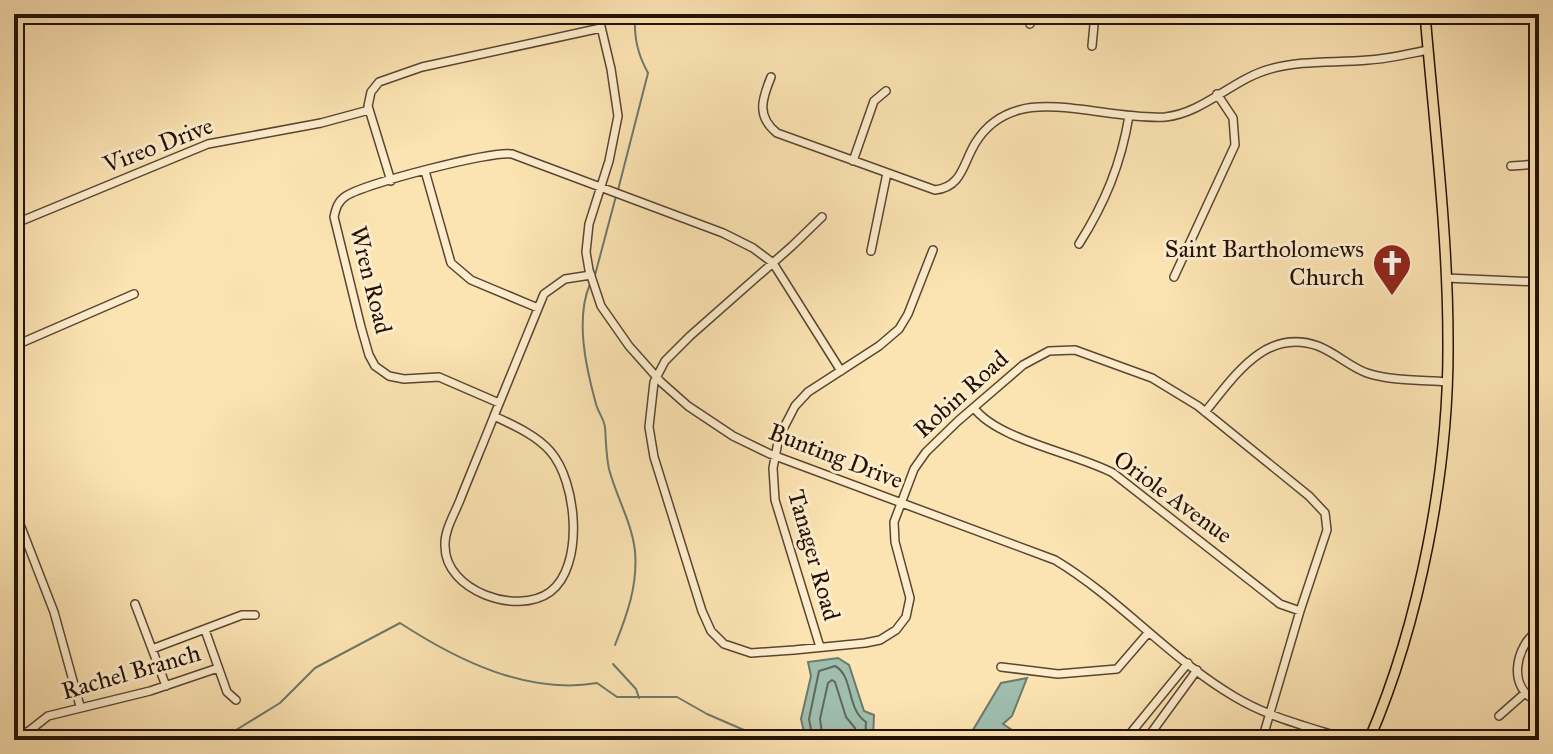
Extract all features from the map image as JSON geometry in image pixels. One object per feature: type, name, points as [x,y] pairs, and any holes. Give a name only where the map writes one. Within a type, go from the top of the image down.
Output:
[{"type":"main road","points":[[1369,740],[1405,636],[1425,554],[1441,457],[1447,382],[1446,278],[1425,14]]},
{"type":"street","name":"Bunting Drive","points":[[598,14],[618,116],[609,161],[587,233],[586,252],[597,296],[612,324],[655,376],[720,429],[775,456],[1055,560],[1235,697],[1269,713],[1350,740]]},
{"type":"street","points":[[1030,24],[1031,14]]},
{"type":"street","points":[[1092,46],[1095,14]]},
{"type":"street","points":[[391,181],[369,110],[368,101],[373,87],[396,74],[504,47],[601,28]]},
{"type":"street","points":[[771,77],[762,106],[764,118],[777,133],[928,189],[940,190],[950,186],[961,175],[970,151],[990,125],[1026,108],[1129,116],[1174,115],[1190,110],[1252,75],[1278,67],[1380,59],[1428,50]]},
{"type":"street","points":[[853,161],[874,101],[886,91]]},
{"type":"street","points":[[1174,277],[1235,145],[1233,118],[1217,94]]},
{"type":"street","name":"Vireo Drive","points":[[14,224],[208,144],[321,123],[369,110]]},
{"type":"street","points":[[1079,244],[1114,179],[1129,116]]},
{"type":"street","name":"Wren Road","points":[[499,403],[439,377],[404,379],[389,376],[372,361],[361,327],[335,213],[338,203],[346,196],[425,171],[506,153],[744,243],[773,263]]},
{"type":"street","points":[[1511,166],[1539,164]]},
{"type":"street","points":[[425,171],[451,263],[471,280],[538,308]]},
{"type":"street","points":[[871,251],[887,173]]},
{"type":"street","points":[[655,376],[671,354],[822,217]]},
{"type":"street","name":"Tanager Road","points":[[820,647],[775,500],[775,456],[782,429],[795,406],[816,386],[886,341],[904,322],[933,250]]},
{"type":"street","points":[[773,263],[841,371]]},
{"type":"street","points":[[494,416],[546,447],[560,465],[570,492],[573,520],[569,562],[559,584],[540,598],[501,599],[477,592],[459,578],[446,556],[446,533],[544,294],[565,279],[591,275]]},
{"type":"street","points":[[1446,278],[1539,282]]},
{"type":"street","points":[[14,346],[134,294]]},
{"type":"street","points":[[1205,412],[1247,362],[1263,350],[1287,343],[1316,345],[1372,374],[1447,382]]},
{"type":"street","name":"Robin Road","points":[[655,376],[649,415],[651,447],[702,611],[711,631],[724,644],[744,652],[880,640],[896,630],[904,620],[909,592],[894,537],[894,522],[910,478],[926,452],[1029,360],[1062,349],[1088,354],[1152,378],[1205,412],[1309,496],[1325,513],[1327,530],[1262,740]]},
{"type":"street","name":"Oriole Avenue","points":[[974,408],[990,425],[1113,473],[1280,604],[1300,611]]},
{"type":"street","points":[[14,509],[54,612],[80,706]]},
{"type":"street","points":[[135,604],[166,686]]},
{"type":"street","points":[[152,649],[242,615],[255,615]]},
{"type":"street","points":[[1539,629],[1529,638],[1518,668],[1518,683],[1525,693],[1539,702]]},
{"type":"street","points":[[205,630],[227,692],[236,700]]},
{"type":"street","points":[[1001,667],[1058,674],[1117,669],[1148,633]]},
{"type":"street","points":[[1125,740],[1188,663]]},
{"type":"street","name":"Rachel Branch","points":[[14,737],[29,731],[48,716],[166,686],[218,668]]},
{"type":"street","points":[[1146,740],[1197,670]]},
{"type":"street","points":[[1499,716],[1525,693]]},
{"type":"street","points":[[1156,702],[1168,712]]},
{"type":"water","points":[[838,658],[849,665],[864,711],[874,715],[873,737],[806,740],[801,719],[811,676],[808,662]]},
{"type":"water","points":[[1027,678],[1012,716],[1003,724],[1012,730],[1011,740],[967,740],[1001,683]]},
{"type":"waterway","points":[[618,190],[648,73],[637,45],[635,14]]},
{"type":"waterway","points":[[595,275],[616,196]]},
{"type":"waterway","points":[[590,284],[583,312],[586,359],[604,424],[609,469],[631,530],[635,551],[633,588],[615,645]]},
{"type":"waterway","points":[[204,740],[236,730],[280,703],[315,668],[400,623],[445,650],[519,679],[545,684],[597,683],[617,697],[677,697],[744,730],[754,740]]},
{"type":"waterway","points":[[613,664],[636,689],[639,698]]},
{"type":"place","name":"Saint Bartholomews Church","points":[[1392,297]]}]
